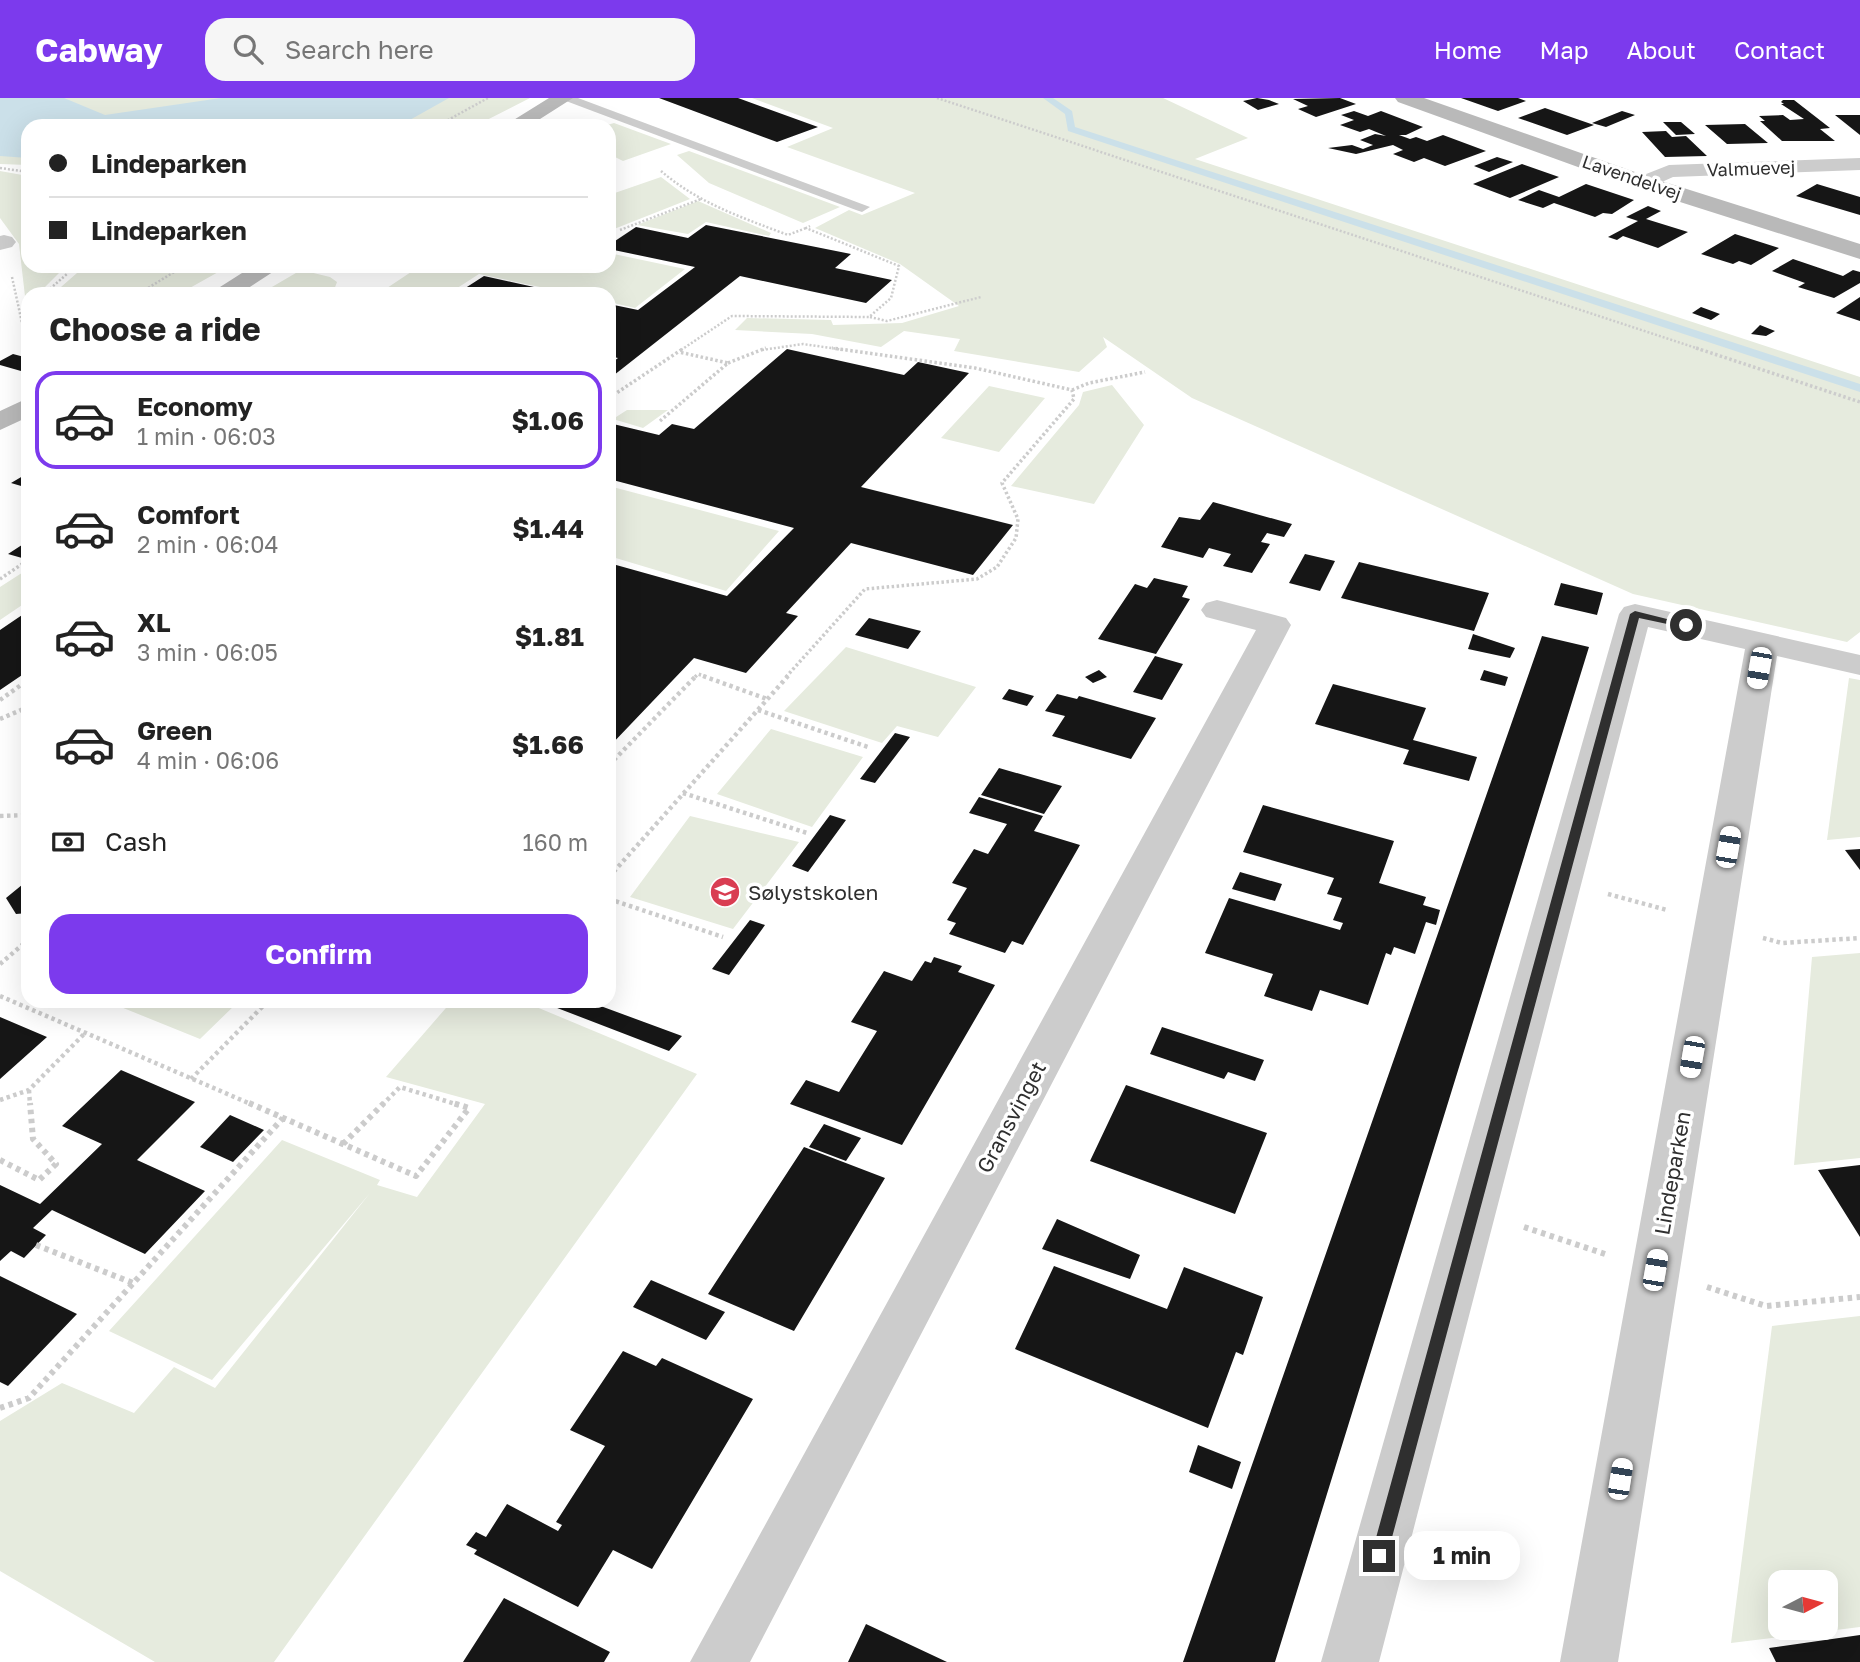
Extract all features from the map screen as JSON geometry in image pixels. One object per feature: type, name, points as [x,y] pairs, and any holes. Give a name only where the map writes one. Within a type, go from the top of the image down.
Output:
[{"type":"street","points":[[526,119],[564,98]]},
{"type":"street","name":"Lavendelvej","points":[[1405,98],[1644,183],[1860,252]]},
{"type":"street","name":"Valmuevej","points":[[1644,183],[1669,171],[1860,164]]},
{"type":"street","points":[[233,287],[258,273]]},
{"type":"street","points":[[0,422],[21,409]]},
{"type":"street","name":"Gransvinget","points":[[719,1662],[1275,625],[1217,610]]},
{"type":"street","points":[[1350,1662],[1635,614],[1860,665]]},
{"type":"street","name":"Lindeparken","points":[[1589,1662],[1763,642]]},
{"type":"lane","points":[[564,98],[858,206]]},
{"type":"path","points":[[450,119],[488,98]]},
{"type":"path","points":[[937,98],[1860,402]]},
{"type":"path","points":[[656,166],[673,182],[702,199],[788,235],[858,206]]},
{"type":"path","points":[[0,168],[21,171]]},
{"type":"path","points":[[620,230],[702,199]]},
{"type":"path","points":[[806,228],[899,266],[891,298],[869,317]]},
{"type":"path","points":[[2,243],[21,321]]},
{"type":"path","points":[[50,287],[63,273]]},
{"type":"path","points":[[150,287],[172,273]]},
{"type":"path","points":[[616,393],[732,316],[869,317],[887,321],[981,297]]},
{"type":"path","points":[[660,421],[729,363],[769,347],[803,344],[975,368],[1072,390],[1090,383],[1145,372]]},
{"type":"path","points":[[678,352],[729,363]]},
{"type":"path","points":[[616,869],[864,589],[976,579],[997,567],[1016,538],[1018,519],[1002,483],[1074,399],[1072,390]]},
{"type":"path","points":[[0,579],[21,566]]},
{"type":"path","points":[[616,758],[698,674],[767,699]]},
{"type":"path","points":[[0,700],[21,685]]},
{"type":"path","points":[[0,719],[21,709]]},
{"type":"path","points":[[758,710],[868,747]]},
{"type":"path","points":[[683,793],[807,833]]},
{"type":"path","points":[[0,816],[21,815]]},
{"type":"path","points":[[616,901],[723,937]]},
{"type":"path","points":[[0,964],[21,946]]},
{"type":"path","points":[[0,996],[21,1005]]},
{"type":"path","points":[[29,1008],[416,1176],[469,1108],[400,1087],[343,1144]]},
{"type":"path","points":[[191,1079],[261,1008]]},
{"type":"path","points":[[0,1100],[29,1090],[86,1032]]},
{"type":"path","points":[[0,1160],[40,1180],[56,1164],[33,1139],[29,1090]]},
{"type":"path","points":[[0,1408],[29,1398],[283,1118]]},
{"type":"path","points":[[36,1245],[133,1283]]},
{"type":"shaded area","points":[[0,98],[530,98],[489,119],[21,119],[21,165],[0,164]]},
{"type":"shaded area","points":[[752,98],[1163,98],[1248,138],[1195,159],[1860,377],[1860,632],[1847,642],[1633,594],[1192,398],[1103,337],[1107,347],[1079,372],[954,351],[960,339],[904,331],[881,347],[812,334],[735,330],[747,318],[831,320],[833,325],[902,323],[959,306],[900,264],[815,228],[849,210],[862,215],[915,193],[787,147],[833,128]]},
{"type":"shaded area","points":[[616,124],[671,144],[623,161],[616,158]]},
{"type":"shaded area","points":[[689,151],[840,207],[803,223],[709,183],[677,155]]},
{"type":"shaded area","points":[[0,171],[21,175],[21,261],[19,244],[0,218]]},
{"type":"shaded area","points":[[661,177],[690,199],[616,228],[616,193]]},
{"type":"shaded area","points":[[698,201],[771,233],[769,236],[706,222],[688,234],[637,225]]},
{"type":"shaded area","points":[[616,254],[685,269],[635,308],[616,304],[616,287],[540,287],[479,274],[459,287],[388,287],[410,273],[616,273]]},
{"type":"shaded area","points":[[22,273],[59,273],[45,287],[24,287]]},
{"type":"shaded area","points":[[77,273],[216,273],[192,287],[61,287]]},
{"type":"shaded area","points":[[296,273],[313,273],[330,277],[337,282],[335,287],[272,287]]},
{"type":"shaded area","points":[[1112,385],[1144,425],[1094,504],[1011,486],[1079,405],[1083,392]]},
{"type":"shaded area","points":[[989,386],[1045,398],[999,452],[941,438]]},
{"type":"shaded area","points":[[627,410],[668,410],[643,428],[616,420],[616,417]]},
{"type":"shaded area","points":[[616,488],[779,531],[726,591],[616,558]]},
{"type":"shaded area","points":[[21,574],[21,606],[0,620],[0,587]]},
{"type":"shaded area","points":[[846,647],[976,687],[938,737],[897,726],[882,743],[784,711]]},
{"type":"shaded area","points":[[1849,678],[1860,680],[1860,837],[1827,840]]},
{"type":"shaded area","points":[[771,729],[863,757],[812,827],[717,794]]},
{"type":"shaded area","points":[[690,816],[799,842],[733,929],[630,897]]},
{"type":"shaded area","points":[[1860,953],[1860,1158],[1794,1165],[1812,957]]},
{"type":"shaded area","points":[[123,1008],[232,1008],[200,1039]]},
{"type":"shaded area","points":[[446,1008],[539,1008],[697,1074],[274,1662],[155,1662],[0,1571],[0,1421],[62,1383],[134,1413],[174,1367],[215,1388],[370,1193],[212,1380],[109,1331],[282,1140],[380,1180],[377,1185],[417,1197],[485,1104],[386,1077]]},
{"type":"shaded area","points":[[1860,1316],[1860,1627],[1838,1630],[1838,1570],[1768,1570],[1768,1638],[1731,1643],[1772,1326]]},
{"type":"water","points":[[0,98],[64,98],[105,115],[221,98],[449,98],[412,119],[21,119],[21,158],[0,156]]},
{"type":"building","points":[[659,98],[738,98],[818,127],[777,142]]},
{"type":"building","points":[[1257,98],[1279,104],[1258,110],[1243,101]]},
{"type":"building","points":[[1340,98],[1356,104],[1316,117],[1298,109],[1308,106],[1293,99]]},
{"type":"building","points":[[1461,98],[1518,98],[1526,101],[1498,111]]},
{"type":"building","points":[[1794,100],[1830,128],[1820,129],[1835,141],[1782,141],[1760,121],[1765,121],[1759,116],[1783,115],[1790,120],[1804,119],[1781,104],[1784,104],[1781,102]]},
{"type":"building","points":[[1545,108],[1594,125],[1567,135],[1518,118]]},
{"type":"building","points":[[1354,111],[1368,116],[1381,111],[1423,127],[1406,135],[1399,135],[1410,139],[1416,137],[1427,141],[1443,135],[1486,151],[1445,166],[1424,158],[1414,162],[1393,154],[1403,150],[1393,145],[1356,154],[1328,148],[1352,145],[1363,149],[1373,145],[1360,140],[1375,134],[1386,136],[1369,129],[1360,132],[1340,125],[1354,120],[1341,115]]},
{"type":"building","points":[[1622,111],[1635,115],[1606,127],[1592,123]]},
{"type":"building","points":[[1835,115],[1860,115],[1860,135]]},
{"type":"building","points":[[1663,122],[1681,122],[1695,134],[1676,135]]},
{"type":"building","points":[[1745,124],[1768,143],[1727,144],[1705,125]]},
{"type":"building","points":[[1666,131],[1672,137],[1686,136],[1707,156],[1665,157],[1642,132]]},
{"type":"building","points":[[1497,157],[1513,162],[1489,172],[1474,166]]},
{"type":"building","points":[[1522,164],[1559,177],[1510,198],[1473,184]]},
{"type":"building","points":[[1586,184],[1634,200],[1612,214],[1603,213],[1595,217],[1554,203],[1543,208],[1518,200],[1539,190],[1559,197]]},
{"type":"building","points":[[1817,184],[1860,197],[1860,215],[1796,196]]},
{"type":"building","points":[[1648,206],[1661,211],[1646,219],[1688,232],[1658,248],[1623,236],[1617,240],[1608,237],[1638,221],[1626,217]]},
{"type":"building","points":[[706,225],[851,254],[835,268],[892,280],[866,303],[740,276],[616,373],[616,305],[638,310],[695,267],[616,250],[616,240],[636,227],[688,238]]},
{"type":"building","points":[[1735,234],[1779,248],[1751,265],[1739,261],[1733,264],[1701,254]]},
{"type":"building","points":[[1793,259],[1843,276],[1853,270],[1860,272],[1860,283],[1834,298],[1798,287],[1805,283],[1772,271]]},
{"type":"building","points":[[484,276],[534,287],[467,287]]},
{"type":"building","points":[[1860,297],[1860,321],[1836,313]]},
{"type":"building","points":[[1701,307],[1720,314],[1711,320],[1692,313]]},
{"type":"building","points":[[1760,325],[1775,331],[1766,336],[1751,334]]},
{"type":"building","points":[[787,349],[904,375],[918,362],[969,373],[861,487],[1013,525],[973,575],[851,543],[786,613],[798,616],[746,673],[694,658],[616,740],[616,565],[727,596],[794,528],[616,481],[616,425],[659,435],[672,424],[694,429]]},
{"type":"building","points":[[13,354],[21,356],[21,371],[0,365],[0,361]]},
{"type":"building","points":[[21,477],[21,486],[11,483]]},
{"type":"building","points":[[1213,502],[1292,524],[1284,537],[1267,533],[1261,542],[1270,544],[1252,573],[1223,566],[1231,554],[1209,548],[1203,558],[1161,547],[1179,517],[1200,520]]},
{"type":"building","points":[[21,546],[21,558],[8,554]]},
{"type":"building","points":[[1305,554],[1335,561],[1320,591],[1289,583]]},
{"type":"building","points":[[1359,562],[1489,593],[1474,631],[1341,598]]},
{"type":"building","points":[[1154,578],[1188,586],[1182,597],[1190,599],[1156,654],[1098,639],[1135,584],[1147,588]]},
{"type":"building","points":[[1561,583],[1603,593],[1597,615],[1554,605]]},
{"type":"building","points":[[21,616],[21,676],[0,690],[0,630]]},
{"type":"building","points":[[869,618],[921,631],[908,649],[855,635]]},
{"type":"building","points":[[1473,634],[1515,648],[1510,658],[1468,649]]},
{"type":"building","points":[[1542,636],[1589,647],[1275,1662],[1183,1662]]},
{"type":"building","points":[[1155,656],[1183,664],[1162,700],[1133,692]]},
{"type":"building","points":[[1099,670],[1107,677],[1093,683],[1085,677]]},
{"type":"building","points":[[1484,670],[1508,677],[1505,686],[1480,680]]},
{"type":"building","points":[[1333,684],[1426,708],[1413,740],[1477,757],[1469,781],[1403,764],[1409,750],[1315,724]]},
{"type":"building","points":[[1009,689],[1034,696],[1027,706],[1002,699]]},
{"type":"building","points":[[1057,694],[1077,699],[1079,696],[1156,718],[1131,759],[1052,736],[1065,716],[1045,711]]},
{"type":"building","points":[[895,733],[910,737],[875,783],[860,779]]},
{"type":"building","points":[[999,768],[1062,786],[1044,814],[981,795]]},
{"type":"building","points":[[979,797],[1043,816],[1034,831],[1080,845],[1023,945],[1012,941],[1005,953],[949,934],[956,923],[947,920],[967,888],[952,883],[974,849],[988,854],[1007,824],[969,813]]},
{"type":"building","points":[[1263,805],[1394,841],[1379,883],[1426,897],[1423,905],[1440,910],[1436,925],[1426,922],[1415,954],[1394,947],[1391,955],[1386,953],[1368,1005],[1320,990],[1312,1011],[1264,996],[1273,974],[1205,953],[1229,898],[1340,930],[1343,923],[1333,920],[1342,898],[1327,894],[1334,878],[1243,852]]},
{"type":"building","points":[[830,815],[846,820],[808,872],[792,866]]},
{"type":"building","points":[[1860,849],[1860,870],[1845,850]]},
{"type":"building","points":[[1240,872],[1282,884],[1275,901],[1232,889]]},
{"type":"building","points":[[21,886],[21,914],[16,914],[6,898]]},
{"type":"building","points":[[750,920],[765,925],[729,975],[712,969]]},
{"type":"building","points":[[934,957],[962,966],[958,972],[995,985],[902,1145],[790,1104],[806,1080],[839,1092],[877,1031],[851,1022],[884,971],[912,981],[925,961],[931,963]]},
{"type":"building","points":[[557,1008],[606,1008],[682,1036],[669,1051]]},
{"type":"building","points":[[0,1017],[47,1037],[0,1079]]},
{"type":"building","points":[[1162,1027],[1264,1060],[1255,1081],[1228,1072],[1224,1079],[1150,1054]]},
{"type":"building","points":[[121,1070],[195,1102],[137,1160],[205,1191],[145,1254],[52,1210],[33,1228],[46,1235],[24,1258],[11,1251],[0,1261],[0,1185],[40,1204],[102,1144],[62,1126]]},
{"type":"building","points":[[1126,1085],[1267,1133],[1235,1214],[1090,1161]]},
{"type":"building","points":[[230,1115],[264,1130],[233,1162],[200,1147]]},
{"type":"building","points":[[824,1124],[861,1138],[846,1161],[809,1147]]},
{"type":"building","points":[[804,1147],[885,1178],[794,1331],[708,1294]]},
{"type":"building","points":[[1860,1165],[1860,1237],[1818,1170]]},
{"type":"building","points":[[1057,1219],[1140,1255],[1130,1279],[1042,1249]]},
{"type":"building","points":[[1054,1266],[1167,1309],[1184,1267],[1263,1297],[1243,1355],[1236,1352],[1208,1428],[1015,1349]]},
{"type":"building","points":[[0,1276],[77,1314],[8,1386],[0,1382]]},
{"type":"building","points":[[651,1280],[725,1312],[706,1340],[633,1307]]},
{"type":"building","points":[[623,1351],[656,1366],[662,1358],[753,1399],[652,1569],[613,1550],[578,1607],[474,1554],[477,1550],[466,1545],[476,1532],[486,1537],[507,1504],[558,1531],[562,1525],[556,1522],[605,1446],[570,1430]]},
{"type":"building","points":[[1198,1445],[1241,1462],[1232,1489],[1189,1472]]},
{"type":"building","points":[[504,1598],[610,1652],[604,1662],[463,1662]]},
{"type":"building","points":[[866,1624],[947,1662],[848,1662]]},
{"type":"building","points":[[1860,1635],[1860,1662],[1776,1662],[1769,1648],[1838,1640]]},
{"type":"waterway","points":[[1047,98],[1069,113],[1071,129],[1860,388]]},
{"type":"place","name":"Sølystskolen","points":[[725,892]]},
{"type":"route","points":[[1379,1556],[1635,614],[1686,625]]}]
